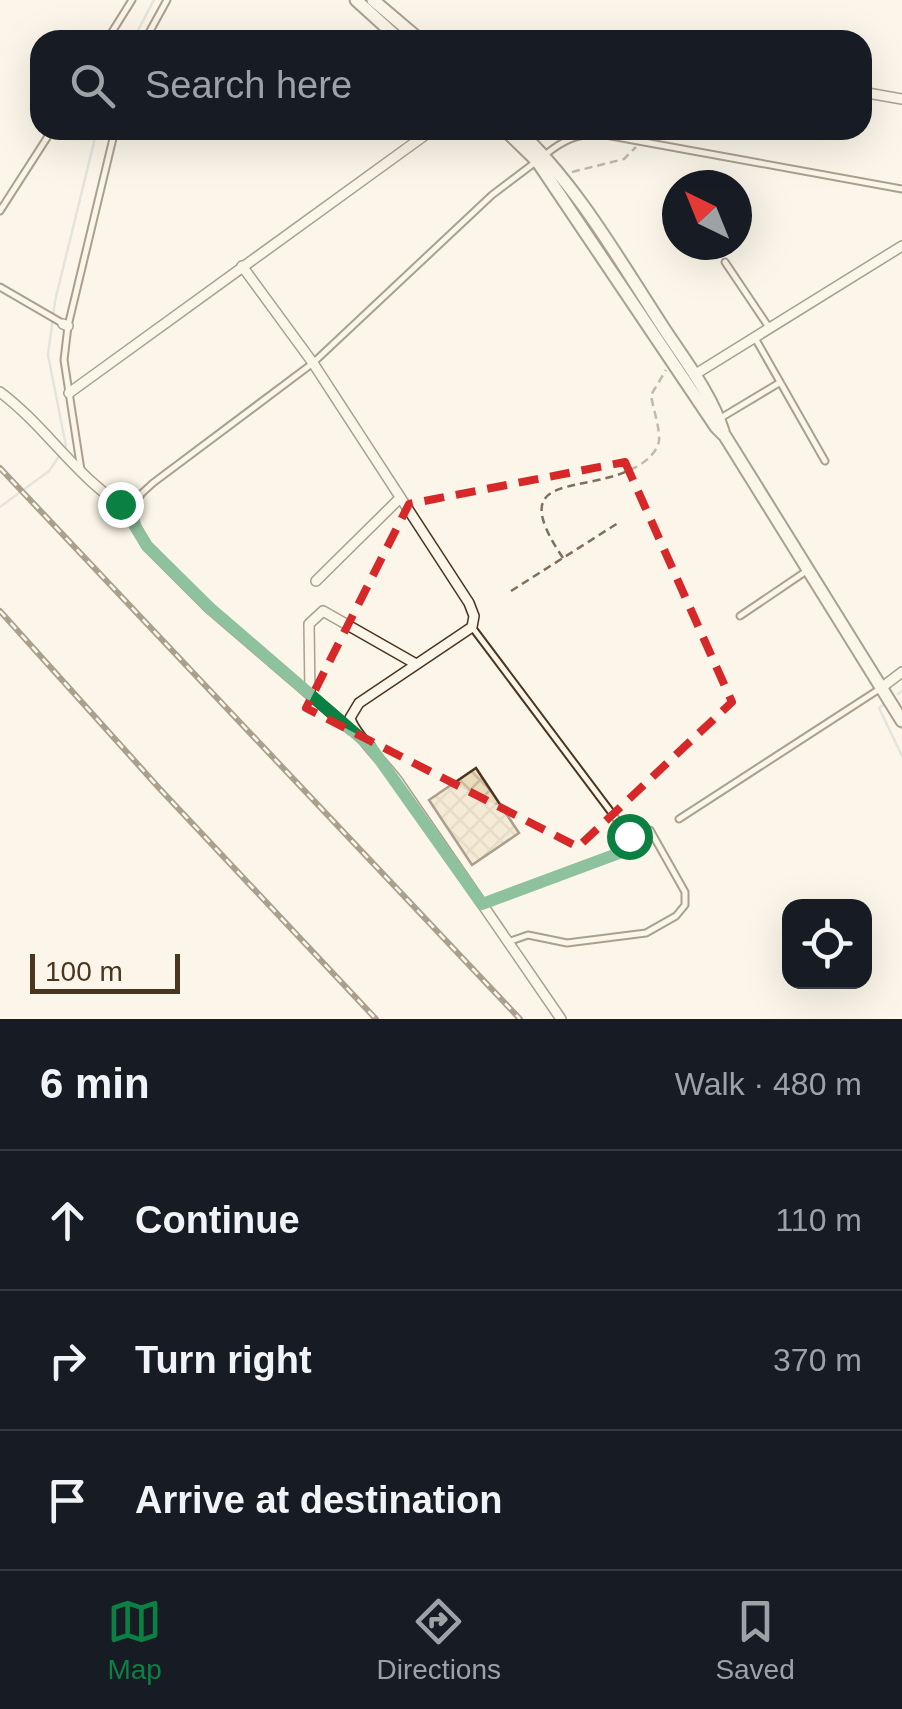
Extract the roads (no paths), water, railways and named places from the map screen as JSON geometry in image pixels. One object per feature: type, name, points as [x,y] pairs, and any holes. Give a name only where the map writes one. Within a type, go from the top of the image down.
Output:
[{"type":"street","points":[[356,0],[389,30]]},
{"type":"street","points":[[374,0],[408,30]]},
{"type":"street","points":[[872,94],[902,100]]},
{"type":"street","points":[[69,393],[418,140]]},
{"type":"street","points":[[518,140],[562,178],[694,375],[725,436]]},
{"type":"street","points":[[526,140],[725,436],[902,722]]},
{"type":"street","points":[[694,375],[902,246]]},
{"type":"street","points":[[242,266],[313,363],[474,616],[472,627],[359,703],[350,718],[354,732]]},
{"type":"street","points":[[0,392],[30,418],[84,477],[132,512],[147,546],[210,608],[370,746],[561,1019]]},
{"type":"street","points":[[316,580],[400,500]]},
{"type":"street","points":[[310,695],[309,624],[323,611],[416,664]]},
{"type":"street","points":[[881,688],[902,672]]},
{"type":"lane","points":[[113,30],[132,0]]},
{"type":"lane","points":[[150,30],[167,0]]},
{"type":"lane","points":[[0,212],[46,140]]},
{"type":"lane","points":[[84,477],[64,360],[65,325],[113,140]]},
{"type":"lane","points":[[132,512],[153,483],[313,363],[492,195],[564,140]]},
{"type":"lane","points":[[638,140],[902,189]]},
{"type":"lane","points":[[725,262],[768,326]]},
{"type":"lane","points":[[0,287],[65,325]]},
{"type":"lane","points":[[753,336],[825,461]]},
{"type":"lane","points":[[719,418],[779,382]]},
{"type":"lane","points":[[740,616],[808,570]]},
{"type":"lane","points":[[472,627],[629,836],[630,844],[622,852],[482,904]]},
{"type":"lane","points":[[679,819],[881,688]]},
{"type":"lane","points":[[508,942],[528,935],[567,942],[646,932],[676,916],[684,905],[684,892],[650,830]]},
{"type":"waterway","points":[[138,30],[154,0]]},
{"type":"waterway","points":[[0,507],[49,471],[66,446],[48,355],[55,301],[95,140]]},
{"type":"waterway","points":[[898,694],[902,691]]},
{"type":"waterway","points":[[885,704],[879,708],[902,756]]},
{"type":"railway","points":[[0,468],[520,1019]]},
{"type":"railway","points":[[0,611],[159,788],[376,1019]]}]
